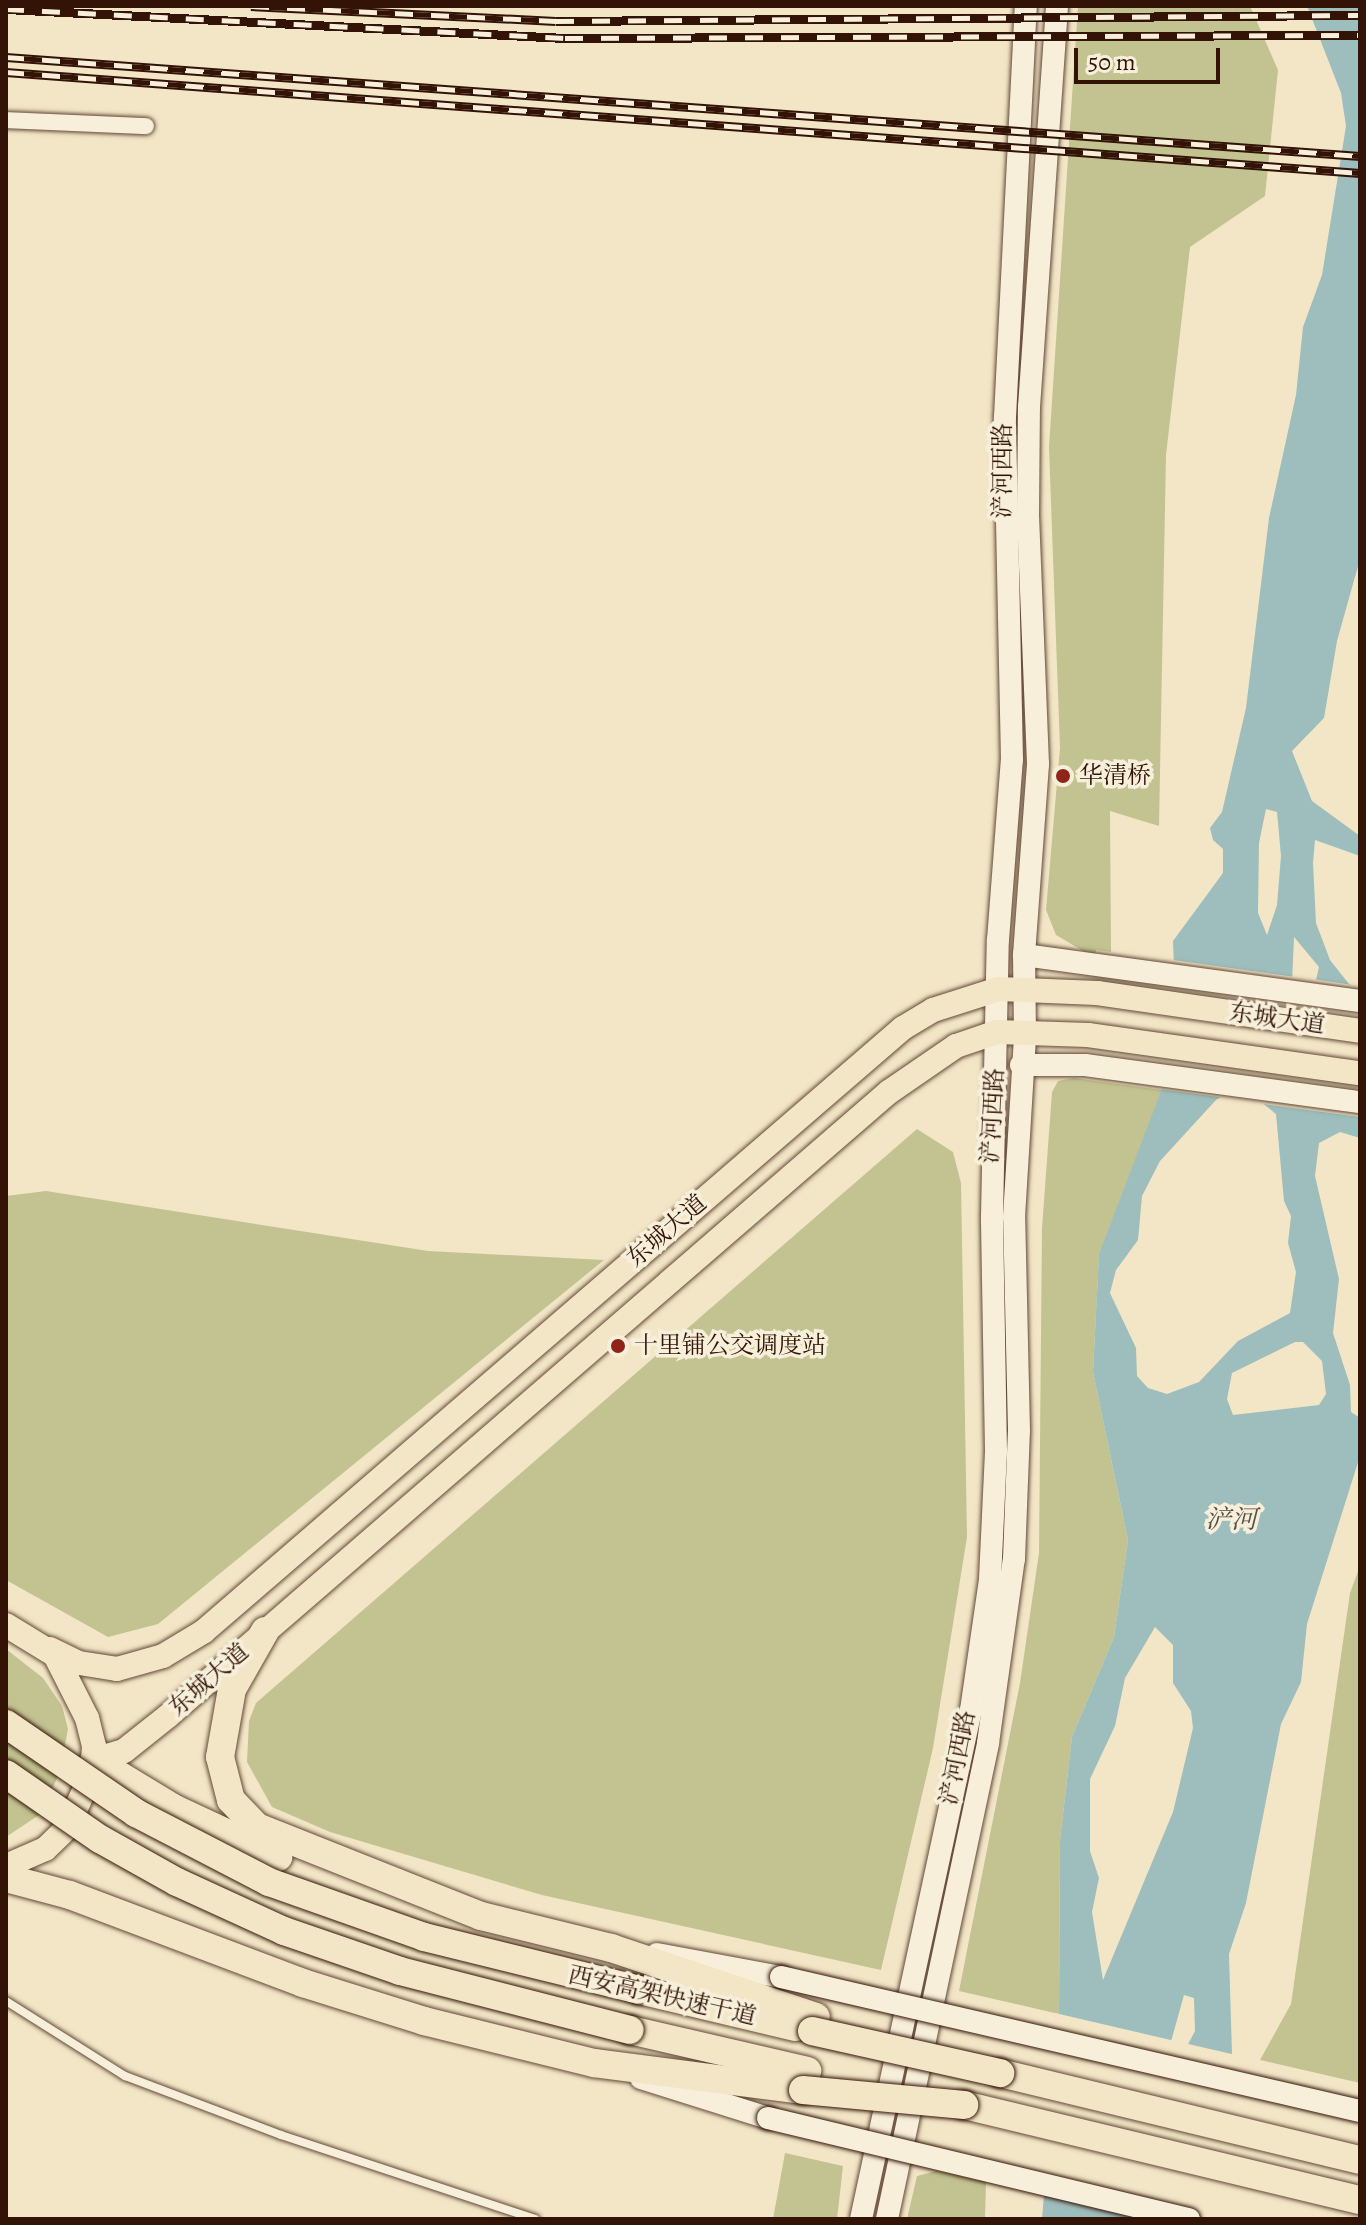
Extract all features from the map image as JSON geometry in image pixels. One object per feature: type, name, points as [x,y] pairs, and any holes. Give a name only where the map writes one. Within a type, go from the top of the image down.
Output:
[{"type":"highway","points":[[265,1631],[237,1674],[223,1722],[221,1774],[238,1809],[282,1841],[481,1916]]},
{"type":"highway","name":"西安高架快速干道","points":[[6,1724],[136,1813],[269,1882],[424,1937],[639,1990],[814,2024],[1000,2073],[1360,2160]]},
{"type":"highway","points":[[94,1760],[175,1809],[320,1874],[611,1948],[814,2024]]},
{"type":"highway","name":"西安高架快速干道","points":[[6,1774],[100,1839],[177,1882],[284,1931],[400,1971],[630,2030],[805,2080],[964,2105],[1360,2200]]},
{"type":"highway","points":[[6,1878],[70,1895],[363,2003],[594,2063],[805,2080]]},
{"type":"main road","name":"浐河西路","points":[[861,2219],[984,1630],[996,1451],[992,1246],[998,940],[1012,760],[1005,417],[1026,6]]},
{"type":"main road","name":"浐河西路","points":[[887,2219],[1008,1627],[1018,1489],[1014,1217],[1025,1035],[1024,955],[1038,750],[1028,516],[1029,407],[1057,6]]},
{"type":"main road","points":[[1024,955],[1360,1001]]},
{"type":"main road","name":"东城大道","points":[[6,1625],[79,1663],[117,1669],[163,1656],[203,1632],[903,1028],[963,997],[999,989],[1097,993],[1360,1031]]},
{"type":"main road","name":"东城大道","points":[[94,1760],[124,1751],[889,1092],[956,1046],[997,1032],[1088,1035],[1360,1073]]},
{"type":"main road","points":[[1021,1065],[1085,1065],[1360,1102]]},
{"type":"main road","points":[[6,1866],[45,1849],[67,1828],[94,1760],[87,1718],[50,1649]]},
{"type":"main road","points":[[611,1948],[721,1963],[1360,2111]]},
{"type":"main road","points":[[594,2063],[768,2118],[1189,2219]]},
{"type":"street","points":[[6,120],[146,126]]},
{"type":"lane","points":[[6,2001],[125,2076],[281,2135],[535,2219]]},
{"type":"green space","points":[[1078,6],[1250,6],[1278,70],[1265,196],[1190,247],[1166,455],[1159,826],[1110,811],[1111,952],[1096,950],[1095,958],[1056,935],[1046,910],[1060,748],[1049,447]]},
{"type":"green space","points":[[1074,1078],[1162,1090],[1099,1255],[1093,1372],[1128,1540],[1114,1637],[1072,1737],[1060,1840],[1059,2014],[959,1991],[1020,1683],[1039,1553],[1042,1228],[1052,1092],[1058,1081]]},
{"type":"green space","points":[[917,1129],[953,1152],[961,1183],[967,1537],[933,1748],[881,1970],[542,1895],[330,1832],[272,1807],[247,1762],[249,1721],[256,1703]]},
{"type":"green space","points":[[46,1191],[428,1251],[604,1260],[158,1624],[108,1637],[6,1580],[6,1196]]},
{"type":"green space","points":[[1360,1566],[1360,2083],[1260,2060],[1291,2004],[1350,1593]]},
{"type":"green space","points":[[6,1649],[43,1678],[62,1706],[68,1729],[60,1771],[42,1813],[6,1837]]},
{"type":"green space","points":[[785,2153],[843,2166],[837,2219],[773,2219]]},
{"type":"green space","points":[[936,2171],[986,2182],[985,2219],[907,2219],[917,2176]]},
{"type":"water","name":"浐河","points":[[1307,6],[1360,6],[1360,559],[1337,641],[1324,718],[1292,751],[1312,801],[1360,836],[1360,856],[1315,840],[1313,863],[1316,923],[1330,960],[1349,984],[1360,989],[1360,1138],[1340,1132],[1319,1143],[1315,1176],[1339,1279],[1333,1333],[1350,1385],[1351,1412],[1360,1418],[1360,1456],[1307,1624],[1301,1682],[1281,1724],[1246,1903],[1229,1954],[1232,2054],[1174,2219],[1042,2219],[1059,2014],[1060,1840],[1072,1737],[1114,1637],[1128,1540],[1093,1372],[1099,1254],[1177,1049],[1173,941],[1223,873],[1223,849],[1213,840],[1210,828],[1222,812],[1246,708],[1269,518],[1296,395],[1303,327],[1322,275],[1346,126],[1341,93]],"holes":[[[1266,809],[1277,812],[1281,856],[1277,905],[1267,935],[1258,913],[1259,843]],[[1294,937],[1319,967],[1313,993],[1292,983]],[[1240,1085],[1276,1114],[1284,1201],[1291,1216],[1288,1243],[1296,1272],[1290,1313],[1238,1341],[1199,1382],[1167,1394],[1148,1388],[1137,1376],[1136,1348],[1110,1293],[1116,1270],[1138,1240],[1142,1196],[1160,1161],[1216,1100]],[[1295,1342],[1303,1342],[1322,1361],[1326,1394],[1319,1405],[1233,1415],[1227,1399],[1232,1373]],[[1155,1627],[1173,1645],[1173,1683],[1191,1711],[1193,1728],[1173,1812],[1103,1980],[1092,1912],[1099,1878],[1090,1851],[1090,1779],[1115,1726],[1125,1678]],[[1184,1995],[1194,1998],[1195,2031],[1167,2084],[1160,2081]]]},
{"type":"pier","points":[[1166,959],[1296,977],[1311,987],[1312,979],[1360,986],[1360,1117],[1256,1103],[1240,1089],[1226,1098],[1158,1089],[1173,1048],[1175,1002]]},
{"type":"pier","points":[[1055,2013],[1175,2041],[1165,2079],[1184,2043],[1236,2055],[1223,2114],[1179,2219],[1036,2194],[1036,2156]]},
{"type":"railway","points":[[251,6],[556,21],[1360,15]]},
{"type":"railway","points":[[6,9],[565,38],[1360,35]]},
{"type":"railway","points":[[6,57],[1360,156]]},
{"type":"railway","points":[[6,72],[1360,173]]},
{"type":"place","name":"华清桥","points":[[1063,776]]},
{"type":"place","name":"十里铺公交调度站","points":[[618,1346]]}]
